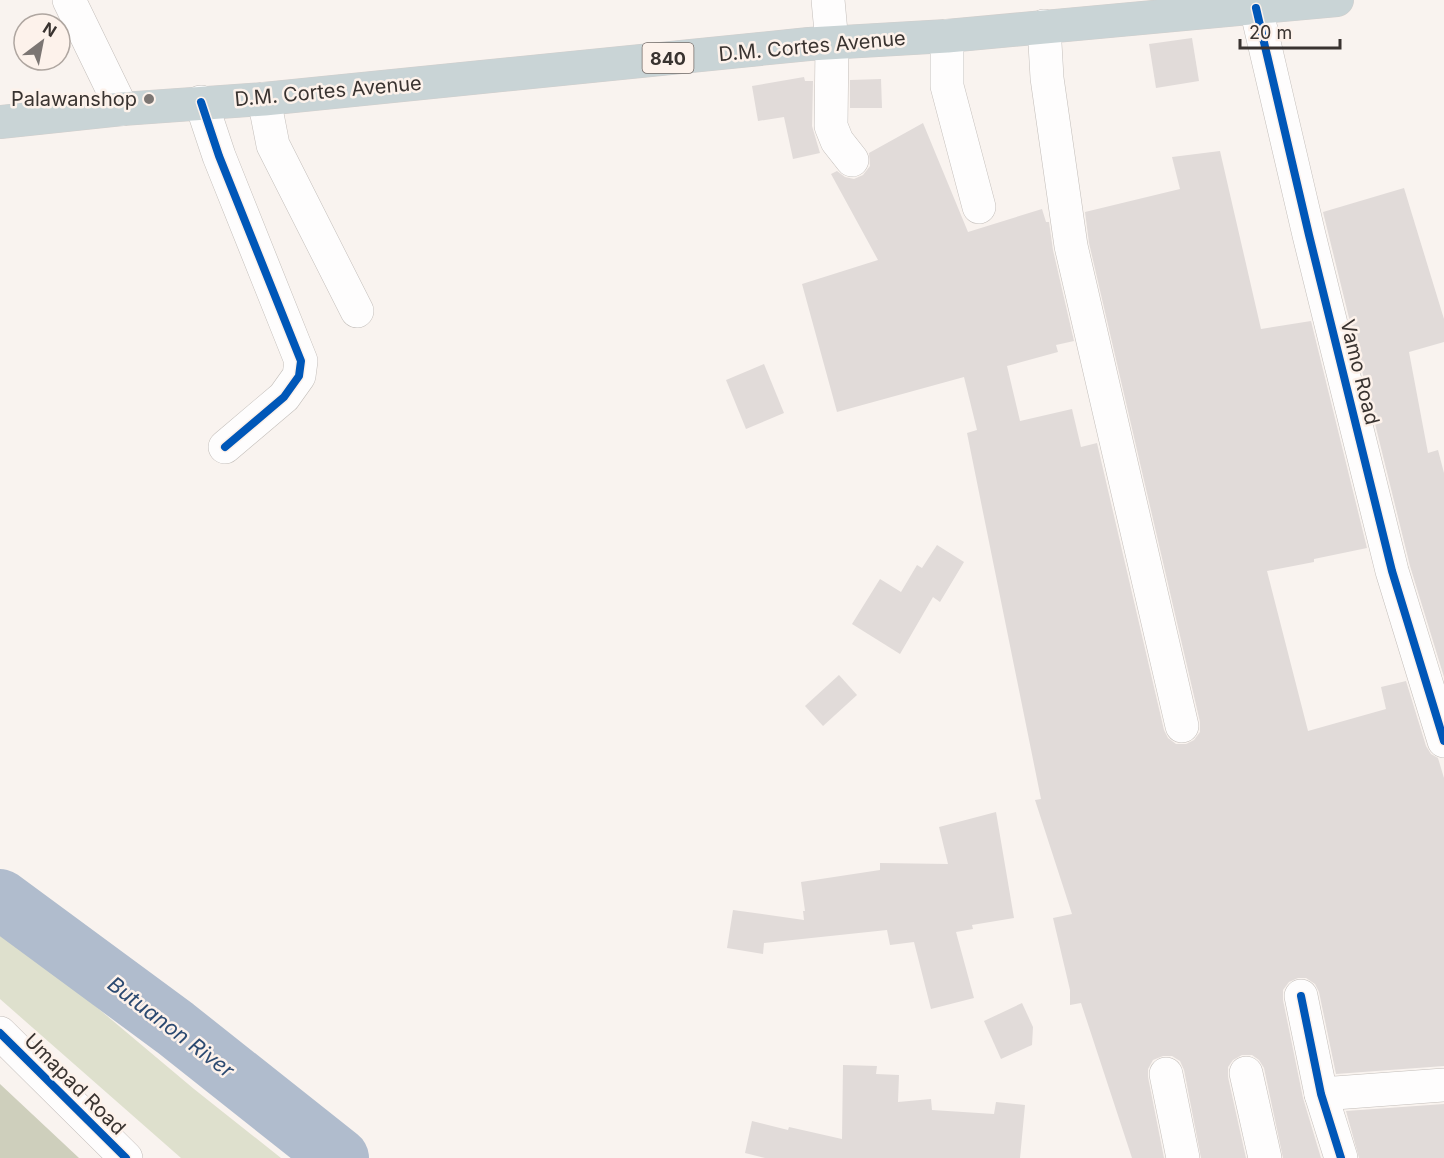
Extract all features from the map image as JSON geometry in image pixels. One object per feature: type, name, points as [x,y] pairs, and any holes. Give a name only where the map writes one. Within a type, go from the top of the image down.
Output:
[{"type":"highway","name":"D.M. Cortes Avenue","points":[[0,122],[201,102],[264,99],[832,43],[947,36],[1337,0]]},
{"type":"street","points":[[69,0],[122,109]]},
{"type":"street","points":[[828,0],[832,43],[831,126],[837,141],[852,160]]},
{"type":"street","name":"Vamo Road","points":[[1256,8],[1392,571],[1444,741]]},
{"type":"street","points":[[1044,26],[1047,78],[1071,246],[1182,726]]},
{"type":"street","points":[[947,36],[947,86],[979,207]]},
{"type":"street","points":[[264,99],[273,144],[357,311]]},
{"type":"street","points":[[201,102],[219,156],[301,361],[299,376],[284,397],[225,447]]},
{"type":"street","points":[[1301,996],[1321,1094],[1341,1158]]},
{"type":"street","name":"Umapad Road","points":[[0,1033],[126,1158]]},
{"type":"street","points":[[1246,1073],[1265,1158]]},
{"type":"street","points":[[1166,1074],[1183,1158]]},
{"type":"street","points":[[1321,1094],[1444,1085]]},
{"type":"green space","points":[[0,926],[194,1089],[281,1158],[181,1158],[0,999]]},
{"type":"green space","points":[[0,1084],[79,1158],[0,1158]]},
{"type":"building","points":[[1192,38],[1199,81],[1156,88],[1149,44]]},
{"type":"building","points":[[804,77],[805,81],[813,81],[812,126],[820,153],[793,159],[784,117],[758,121],[752,86]]},
{"type":"building","points":[[881,79],[882,108],[850,108],[850,80]]},
{"type":"building","points":[[923,123],[968,232],[1042,209],[1046,222],[1049,222],[1053,250],[1074,341],[1056,345],[1058,352],[1007,366],[1020,421],[1072,409],[1081,447],[1097,443],[1164,730],[1168,738],[1176,744],[1186,744],[1194,740],[1200,732],[1200,722],[1089,243],[1085,212],[1180,189],[1172,157],[1220,151],[1261,329],[1311,321],[1367,548],[1267,571],[1308,731],[1386,709],[1381,687],[1406,681],[1426,746],[1431,754],[1438,758],[1444,778],[1444,1066],[1336,1074],[1319,992],[1315,984],[1306,978],[1298,978],[1289,982],[1283,990],[1283,1000],[1303,1098],[1321,1158],[1283,1158],[1264,1068],[1252,1055],[1242,1055],[1233,1060],[1228,1067],[1228,1077],[1246,1158],[1201,1158],[1184,1070],[1180,1061],[1172,1056],[1163,1056],[1153,1060],[1148,1069],[1148,1077],[1164,1158],[1132,1158],[1081,1003],[1070,1005],[1070,990],[1053,918],[1072,914],[1035,800],[1041,799],[967,433],[977,430],[964,377],[837,412],[802,284],[878,260],[831,174],[837,171],[845,177],[854,179],[863,175],[870,166],[869,153]]},
{"type":"building","points":[[1404,188],[1444,319],[1444,342],[1409,352],[1428,453],[1438,450],[1444,473],[1444,677],[1410,566],[1323,212]]},
{"type":"building","points":[[764,364],[784,413],[746,429],[726,380]]},
{"type":"building","points":[[937,545],[964,562],[940,602],[933,597],[900,654],[852,624],[880,579],[901,592],[917,565],[922,568]]},
{"type":"building","points":[[839,675],[857,695],[823,726],[805,706]]},
{"type":"building","points":[[996,812],[1014,918],[972,925],[973,929],[956,932],[974,998],[931,1009],[914,942],[890,945],[887,930],[764,943],[763,954],[727,948],[733,910],[804,920],[801,882],[880,870],[880,863],[948,864],[939,827]]},
{"type":"building","points":[[1022,1003],[1033,1027],[1032,1045],[1001,1059],[984,1021]]},
{"type":"building","points":[[843,1065],[877,1066],[876,1074],[899,1075],[898,1102],[931,1099],[932,1110],[994,1114],[996,1102],[1025,1105],[1020,1158],[765,1158],[745,1153],[752,1121],[842,1139]]},
{"type":"building","points":[[1444,1104],[1444,1158],[1359,1158],[1346,1111]]},
{"type":"waterway","name":"Butuanon River","points":[[0,899],[175,1028],[339,1158]]},
{"type":"cycle path","points":[[1256,8],[1392,571],[1444,741]]},
{"type":"cycle path","points":[[201,102],[219,156],[301,361],[299,376],[284,397],[225,447]]},
{"type":"cycle path","points":[[1301,996],[1321,1094],[1341,1158]]},
{"type":"cycle path","points":[[0,1033],[126,1158]]},
{"type":"place","name":"Palawanshop","points":[[149,99]]}]
